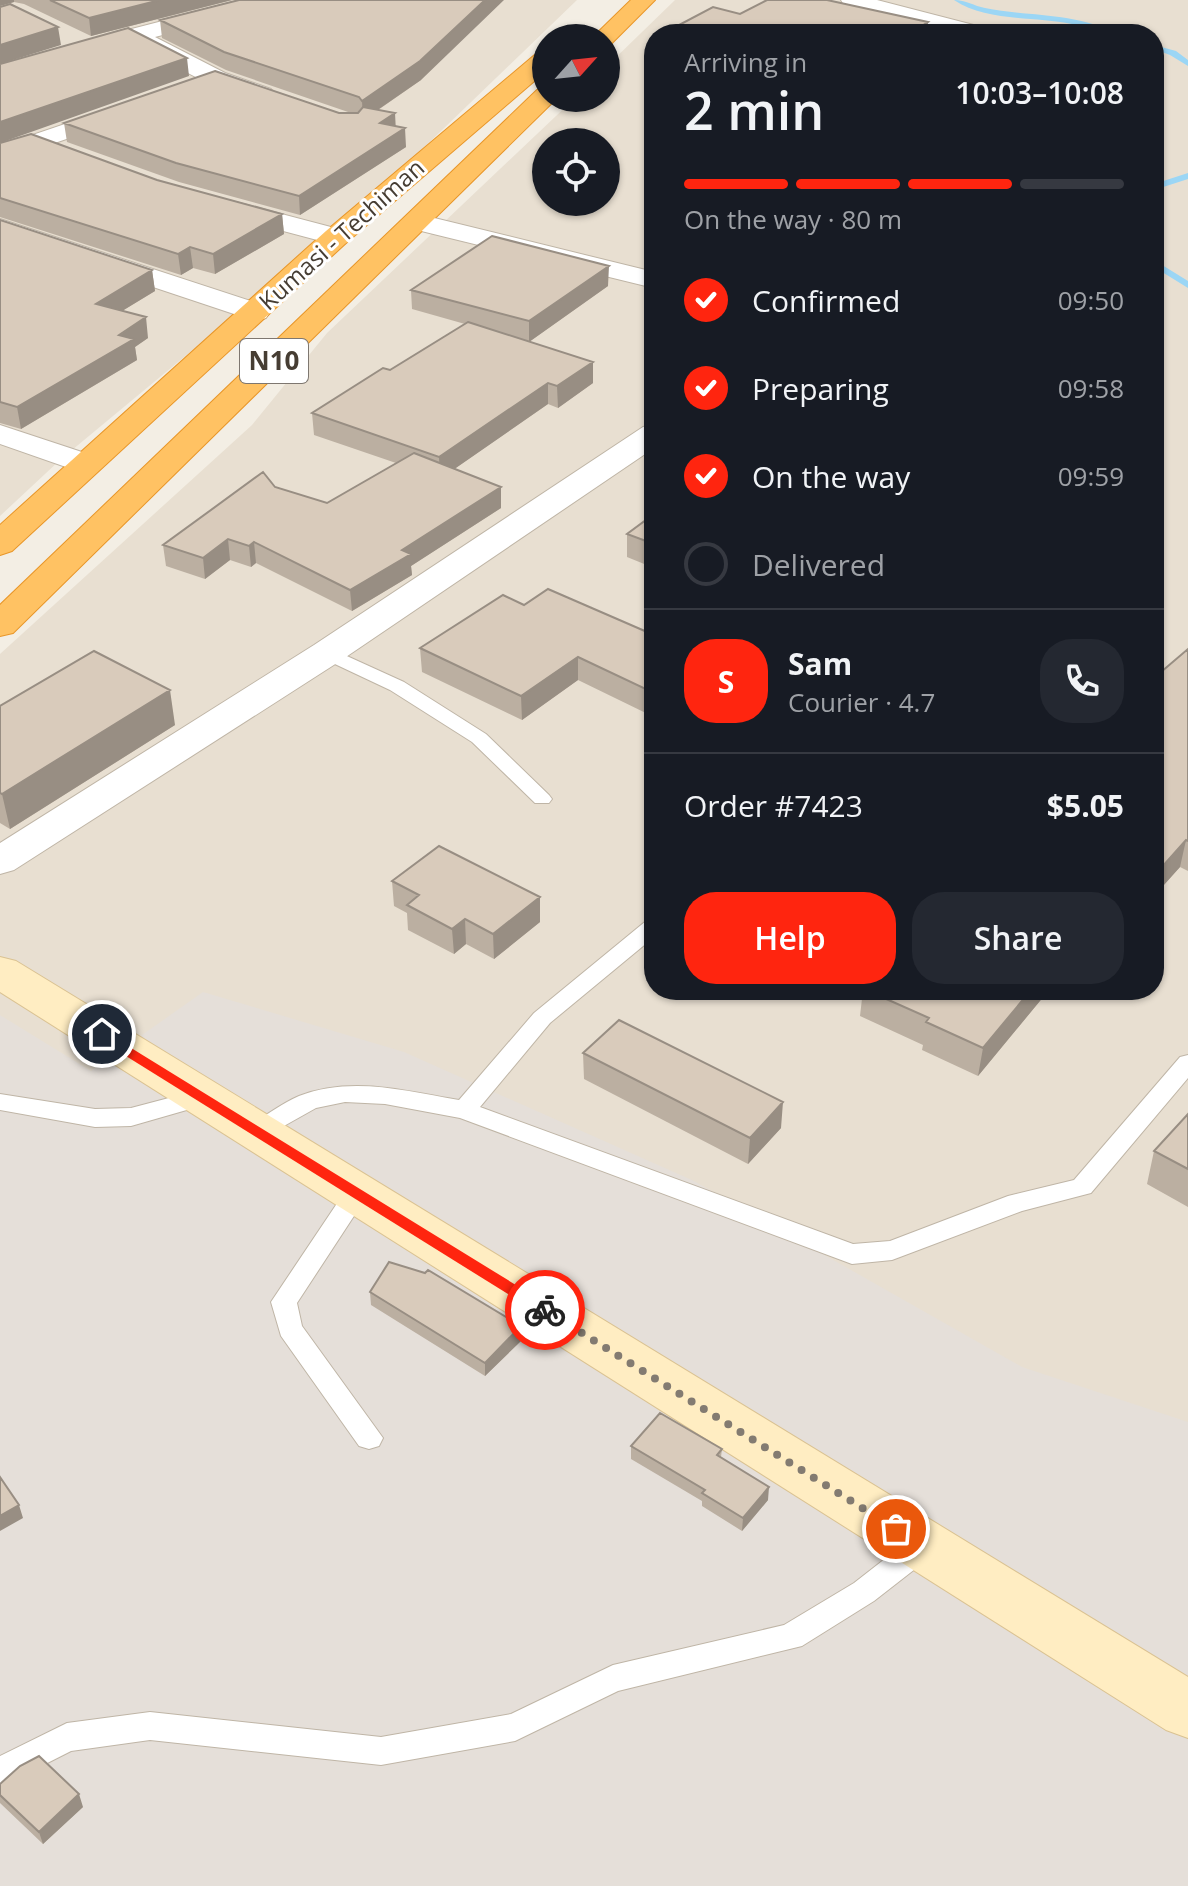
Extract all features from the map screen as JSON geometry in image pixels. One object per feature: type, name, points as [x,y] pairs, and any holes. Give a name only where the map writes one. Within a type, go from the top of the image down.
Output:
[{"type":"highway","points":[[605,3],[640,4]]},
{"type":"highway","points":[[619,24],[640,4]]},
{"type":"highway","name":"Kumasi - Techiman","points":[[0,544],[336,237],[532,70]]},
{"type":"highway","name":"N10","points":[[0,625],[532,109]]},
{"type":"street","points":[[0,75],[89,47],[270,0]]},
{"type":"street","points":[[852,0],[943,24]]},
{"type":"street","points":[[64,35],[89,47]]},
{"type":"street","points":[[136,37],[217,78],[291,103]]},
{"type":"street","points":[[192,87],[217,78]]},
{"type":"street","points":[[0,154],[136,107]]},
{"type":"street","points":[[34,142],[79,158]]},
{"type":"street","points":[[199,199],[336,237]]},
{"type":"street","points":[[418,222],[644,278]]},
{"type":"street","points":[[0,227],[256,312]]},
{"type":"street","points":[[0,434],[86,464]]},
{"type":"street","points":[[0,861],[327,653],[644,441]]},
{"type":"street","points":[[0,972],[1188,1710]]},
{"type":"lane","points":[[327,653],[397,686],[479,738],[542,799]]},
{"type":"lane","points":[[464,1110],[542,1018],[644,934]]},
{"type":"lane","points":[[259,1131],[308,1102],[335,1095],[366,1094],[464,1110],[852,1254],[892,1250],[1017,1203],[1082,1187],[1188,1063]]},
{"type":"lane","points":[[0,1102],[95,1118],[131,1117],[203,1097]]},
{"type":"lane","points":[[357,1193],[284,1302],[290,1329],[369,1438]]},
{"type":"lane","points":[[0,1772],[67,1737],[150,1726],[381,1751],[515,1727],[613,1679],[791,1637],[864,1592],[923,1546]]},
{"type":"shaded area","points":[[0,0],[577,0],[552,24],[532,24],[532,43],[413,158],[248,304],[60,460],[0,516]]},
{"type":"shaded area","points":[[675,0],[1188,0],[1188,1886],[0,1886],[0,654],[252,425],[327,333],[532,139],[532,216],[620,216],[620,128],[543,128],[560,112],[620,112],[620,53],[644,30],[644,1000],[1164,1000],[1164,24],[650,24]]},
{"type":"shaded area","points":[[203,992],[404,1052],[694,1181],[1022,1367],[1188,1422],[1188,1886],[0,1886],[0,1015],[91,1071]]},
{"type":"building","points":[[50,0],[160,0],[89,18]]},
{"type":"building","points":[[239,0],[485,0],[420,61],[362,101],[359,97],[224,52],[160,20]]},
{"type":"building","points":[[767,0],[827,0],[928,22],[681,24],[713,7],[740,14]]},
{"type":"building","points":[[10,4],[58,27],[0,45],[0,7]]},
{"type":"building","points":[[128,28],[187,58],[0,122],[0,64]]},
{"type":"building","points":[[215,71],[339,113],[358,113],[363,107],[395,113],[380,123],[405,128],[299,196],[176,163],[64,123]]},
{"type":"building","points":[[31,134],[157,180],[282,214],[213,254],[190,247],[178,254],[0,198],[0,143]]},
{"type":"building","points":[[0,220],[152,270],[96,304],[146,317],[119,335],[134,339],[17,407],[0,402]]},
{"type":"building","points":[[492,236],[609,266],[529,321],[411,290]]},
{"type":"building","points":[[468,322],[593,362],[557,386],[548,383],[439,457],[312,413],[383,368],[390,370]]},
{"type":"building","points":[[414,453],[501,487],[402,550],[411,554],[350,590],[254,542],[249,546],[228,539],[203,558],[163,545],[263,472],[275,487],[327,503]]},
{"type":"building","points":[[644,521],[644,540],[627,534]]},
{"type":"building","points":[[548,589],[644,631],[644,688],[578,657],[521,696],[420,648],[503,595],[524,605]]},
{"type":"building","points":[[1188,649],[1188,841],[1164,865],[1164,669]]},
{"type":"building","points":[[94,651],[170,690],[0,793],[0,706]]},
{"type":"building","points":[[439,846],[540,897],[493,934],[465,919],[452,929],[407,905],[419,895],[392,881]]},
{"type":"building","points":[[888,1000],[1023,1000],[983,1048],[926,1022],[929,1018]]},
{"type":"building","points":[[619,1020],[783,1102],[750,1138],[583,1053]]},
{"type":"building","points":[[1188,1114],[1188,1169],[1154,1151]]},
{"type":"building","points":[[389,1262],[425,1273],[428,1270],[521,1326],[485,1363],[370,1292]]},
{"type":"building","points":[[660,1413],[722,1449],[717,1455],[769,1487],[743,1518],[702,1493],[705,1490],[631,1446]]},
{"type":"building","points":[[0,1477],[19,1505],[0,1516]]},
{"type":"building","points":[[39,1756],[79,1794],[39,1832],[0,1795],[0,1784],[20,1766]]},
{"type":"waterway","points":[[958,0],[979,10],[1081,24]]},
{"type":"waterway","points":[[1164,50],[1188,64]]},
{"type":"waterway","points":[[1164,184],[1188,176]]},
{"type":"waterway","points":[[1164,269],[1188,285]]},
{"type":"way so far","points":[[545,1310],[896,1529]]},
{"type":"route","points":[[102,1034],[545,1310]]}]
